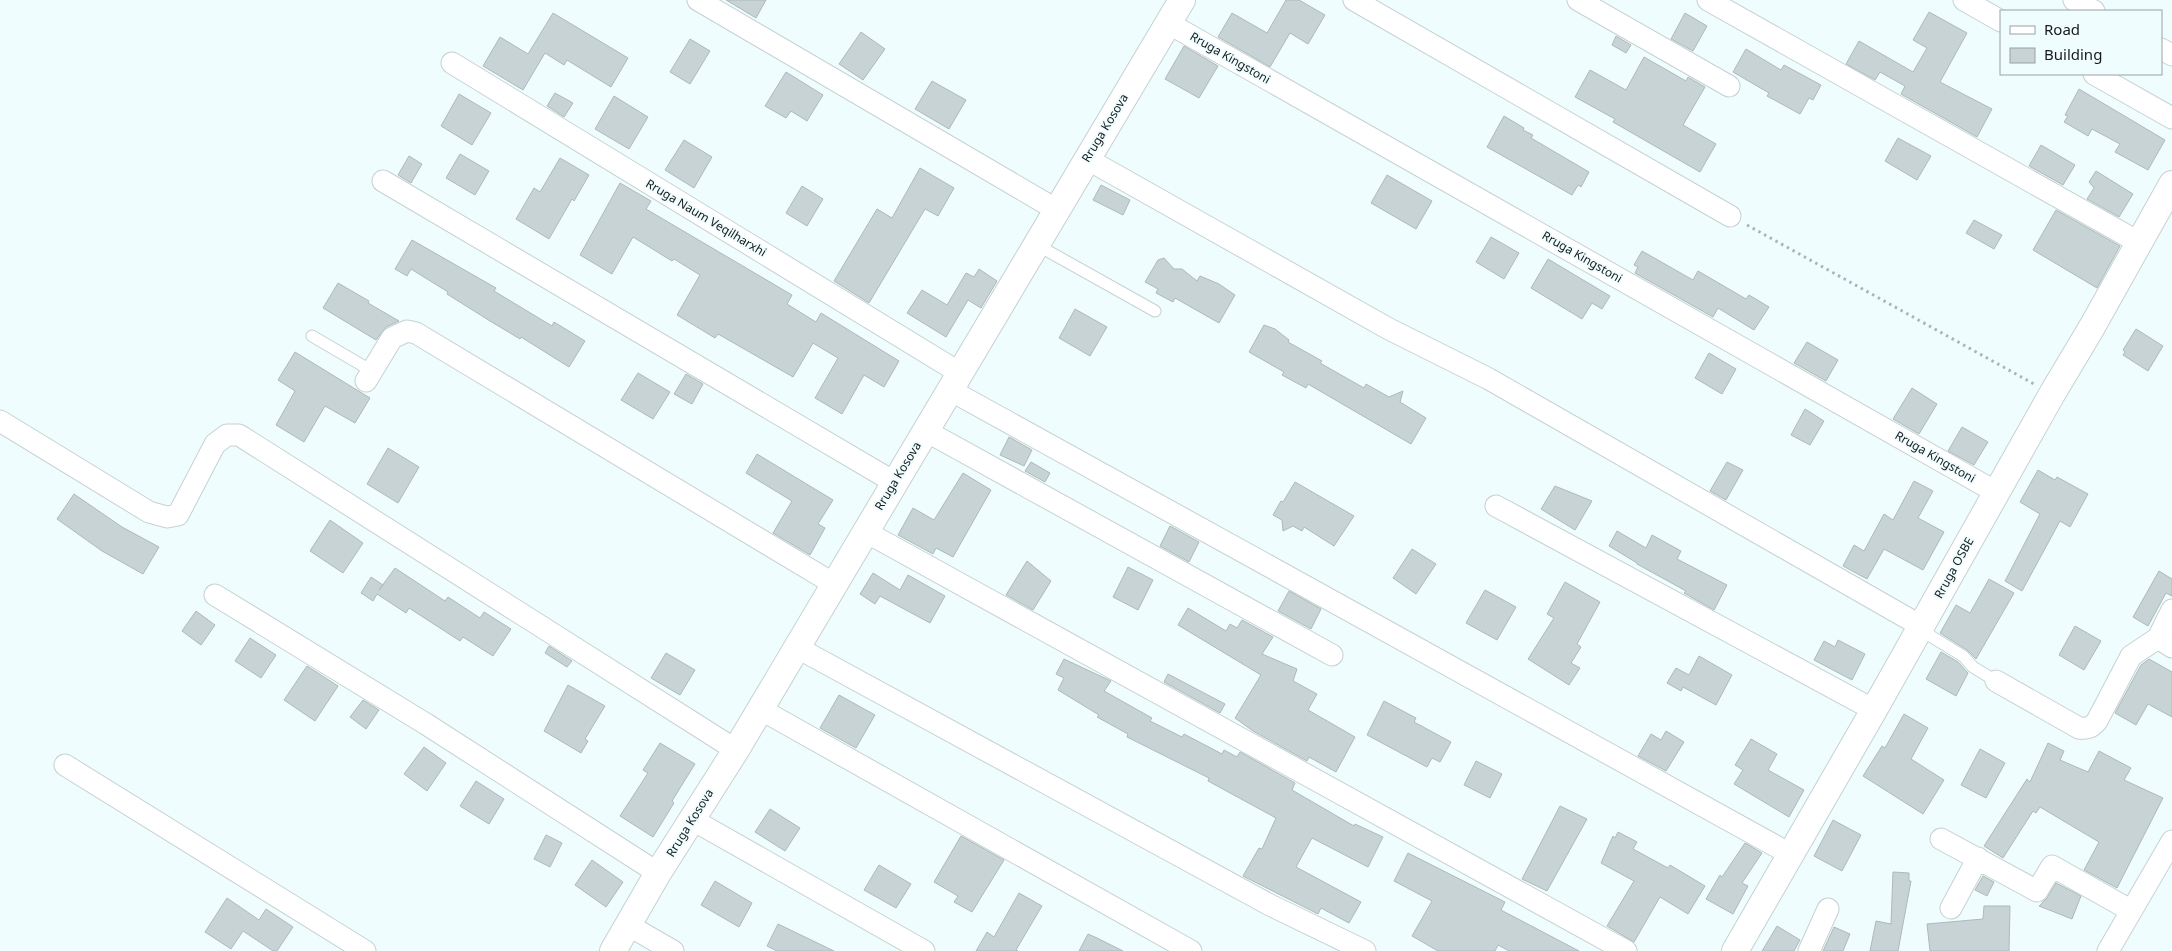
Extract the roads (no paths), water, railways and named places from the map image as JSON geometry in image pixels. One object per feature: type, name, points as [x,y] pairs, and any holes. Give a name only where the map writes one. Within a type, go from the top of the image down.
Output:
[{"type":"street","points":[[698,0],[1057,210]]},
{"type":"street","name":"Rruga Kosova","points":[[612,951],[658,873],[736,750],[1182,0]]},
{"type":"street","points":[[1354,0],[1730,216]]},
{"type":"street","points":[[1578,0],[1729,86]]},
{"type":"street","points":[[1708,0],[2140,243]]},
{"type":"street","points":[[1964,0],[2000,20]]},
{"type":"street","points":[[2074,0],[2092,10]]},
{"type":"street","name":"Rruga Kingstoni","points":[[1168,23],[1996,492]]},
{"type":"street","name":"Rruga Naum Veqilharxhi","points":[[452,64],[955,382],[1790,854]]},
{"type":"street","points":[[2096,75],[2172,118]]},
{"type":"street","points":[[1087,159],[1389,329],[1489,379],[1921,626]]},
{"type":"street","points":[[383,181],[894,482]]},
{"type":"street","name":"Rruga OSBE","points":[[1735,951],[2172,184]]},
{"type":"street","points":[[369,376],[392,338],[407,331],[416,333],[834,584]]},
{"type":"street","points":[[0,421],[149,512],[167,517],[178,515],[215,444],[227,435],[239,435],[736,750]]},
{"type":"street","points":[[926,431],[1332,655]]},
{"type":"street","points":[[1496,506],[1874,710]]},
{"type":"street","points":[[866,532],[1626,951]]},
{"type":"street","points":[[215,595],[426,724],[658,873]]},
{"type":"street","points":[[1996,682],[2079,728],[2092,727],[2097,722],[2131,656],[2165,642],[2172,610]]},
{"type":"street","points":[[796,647],[1270,905],[1365,951]]},
{"type":"street","points":[[760,709],[1191,951]]},
{"type":"street","points":[[65,765],[365,951]]},
{"type":"street","points":[[693,820],[924,951]]},
{"type":"street","points":[[1942,839],[2037,892],[2052,866],[2130,910]]},
{"type":"street","points":[[2108,951],[2130,910],[2172,841]]},
{"type":"street","points":[[1951,908],[1978,858]]},
{"type":"street","points":[[1809,951],[1828,909]]},
{"type":"street","points":[[628,925],[673,951]]},
{"type":"lane","points":[[1037,244],[1155,311]]},
{"type":"lane","points":[[312,336],[369,376]]},
{"type":"lane","points":[[1921,626],[1932,637],[1964,656],[1973,667],[1996,682]]}]
